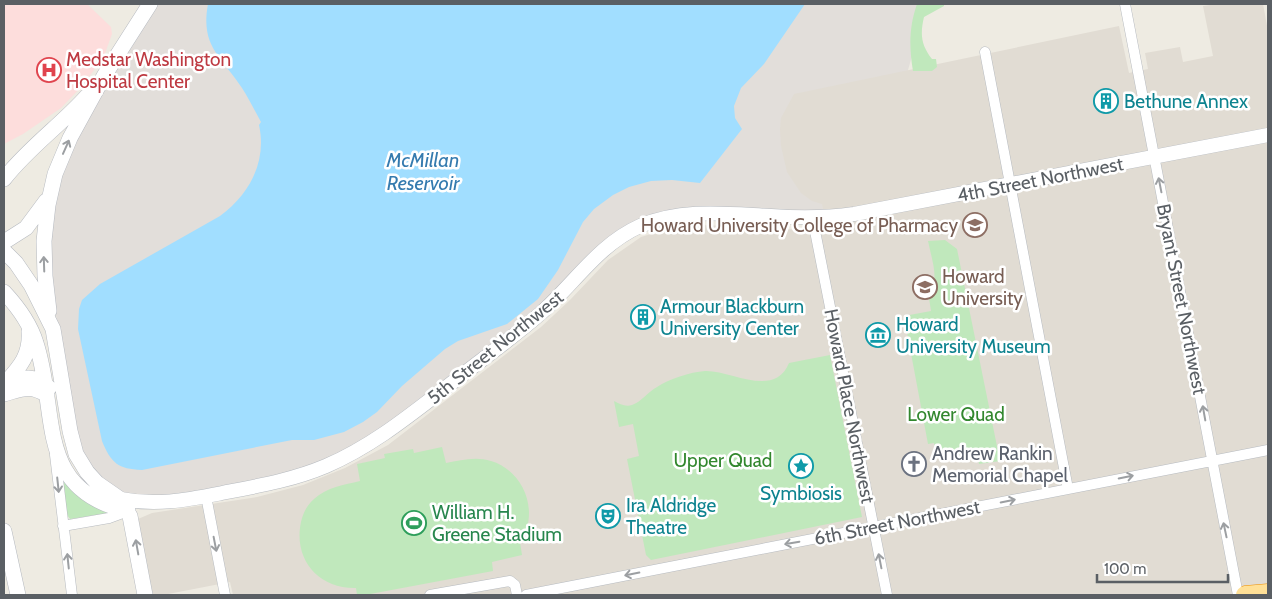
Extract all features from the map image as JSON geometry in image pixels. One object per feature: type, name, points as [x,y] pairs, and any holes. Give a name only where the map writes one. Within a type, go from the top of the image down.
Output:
[{"type":"highway","points":[[1245,595],[1268,593]]},
{"type":"main road","points":[[145,595],[132,522],[121,501],[97,483],[87,472],[74,447],[52,330],[44,254],[46,218],[50,194],[64,150],[104,76],[150,4]]},
{"type":"main road","points":[[4,173],[74,110],[104,76]]},
{"type":"main road","points":[[4,179],[16,164]]},
{"type":"main road","points":[[4,242],[26,228],[38,214],[50,194]]},
{"type":"main road","points":[[4,251],[16,263],[31,284],[52,330]]},
{"type":"main road","points":[[4,292],[15,304],[29,325],[38,350],[55,444],[64,469],[80,489],[99,501],[121,501]]},
{"type":"main road","points":[[4,387],[26,356],[30,344],[29,325]]},
{"type":"main road","points":[[4,387],[30,377],[46,389],[53,396],[63,449],[74,471],[81,481],[93,490],[121,501]]},
{"type":"main road","points":[[4,531],[18,595]]},
{"type":"street","name":"Bryant Street Northwest","points":[[1125,4],[1238,595]]},
{"type":"street","points":[[985,52],[1068,489]]},
{"type":"street","name":"4th Street Northwest","points":[[811,217],[862,213],[1268,135]]},
{"type":"street","name":"5th Street Northwest","points":[[63,526],[109,518],[121,501],[157,508],[176,502],[264,485],[303,475],[346,457],[378,439],[539,314],[562,293],[602,250],[640,226],[668,217],[696,214],[811,217]]},
{"type":"street","name":"Howard Place Northwest","points":[[811,217],[816,231],[887,595]]},
{"type":"street","points":[[55,444],[55,462],[72,595]]},
{"type":"street","name":"6th Street Northwest","points":[[526,595],[1268,450]]},
{"type":"street","points":[[206,496],[225,595]]},
{"type":"street","points":[[430,595],[510,581],[515,585],[517,595]]},
{"type":"shaded area","name":"Medstar Washington Hospital Center","points":[[4,4],[87,4],[111,27],[112,34],[104,56],[84,84],[61,108],[23,134],[4,144]]},
{"type":"shaded area","name":"McMillan Reservoir","points":[[150,4],[927,4],[906,77],[854,214],[696,214],[628,232],[551,304],[385,434],[279,482],[151,497],[121,492],[94,472],[78,447],[50,279],[50,193],[104,76]]},
{"type":"shaded area","name":"Howard University","points":[[1217,4],[1263,4],[1268,31],[1268,595],[233,595],[230,582],[163,595],[152,595],[138,519],[152,513],[257,497],[303,485],[345,468],[388,445],[541,327],[608,260],[641,237],[667,229],[694,225],[771,227],[829,234],[822,204],[812,201],[801,193],[787,172],[781,146],[780,129],[781,118],[794,94],[1119,26],[1129,73],[1148,69],[1145,53],[1180,47],[1183,62],[1213,56],[1203,6]]},
{"type":"green space","points":[[917,4],[944,4],[944,6],[924,17],[922,34],[924,44],[932,59],[936,59],[937,67],[932,71],[913,71],[911,37],[912,21]]},
{"type":"green space","name":"Lower Quad","points":[[945,240],[957,249],[1000,461],[979,464],[977,453],[937,458],[934,443],[928,444],[904,316],[931,311],[929,298],[935,277],[928,241]]},
{"type":"green space","name":"Upper Quad","points":[[830,355],[862,517],[651,560],[646,555],[627,459],[639,456],[633,424],[619,427],[614,401],[629,406],[638,402],[667,381],[686,374],[705,371],[751,380],[763,381],[773,379],[782,374],[789,363]]},
{"type":"green space","name":"William H. Greene Stadium","points":[[442,447],[446,463],[474,459],[485,460],[503,466],[513,474],[526,495],[529,507],[526,531],[520,542],[522,555],[492,562],[493,571],[365,595],[357,595],[356,588],[342,587],[330,583],[311,569],[301,548],[300,536],[303,515],[314,499],[330,489],[360,481],[357,464],[385,458],[384,454],[413,449],[414,453]]},
{"type":"green space","points":[[63,480],[85,501],[110,513],[70,519],[67,515]]},
{"type":"water","name":"McMillan Reservoir","points":[[208,4],[805,4],[764,64],[741,88],[734,106],[735,118],[742,129],[700,183],[672,180],[651,181],[629,187],[613,195],[594,209],[583,222],[558,270],[538,299],[507,324],[458,341],[445,349],[402,386],[377,412],[344,432],[314,440],[292,440],[142,470],[127,468],[112,460],[102,441],[78,329],[79,309],[82,300],[100,284],[220,216],[240,198],[254,176],[258,164],[261,138],[259,125],[261,122],[242,88],[220,59],[210,41],[206,19]]},
{"type":"place","name":"Medstar Washington Hospital Center","points":[[49,70]]},
{"type":"place","name":"Bethune Annex","points":[[1106,101]]},
{"type":"place","name":"Howard University College of Pharmacy","points":[[975,225]]},
{"type":"place","name":"Howard University","points":[[925,287]]},
{"type":"place","name":"Armour Blackburn University Center","points":[[643,317]]},
{"type":"place","name":"Howard University Museum","points":[[878,335]]},
{"type":"place","name":"Andrew Rankin Memorial Chapel","points":[[914,464]]},
{"type":"place","name":"Symbiosis","points":[[801,466]]},
{"type":"place","name":"Ira Aldridge Theatre","points":[[608,516]]},
{"type":"place","name":"William H. Greene Stadium","points":[[414,523]]}]
